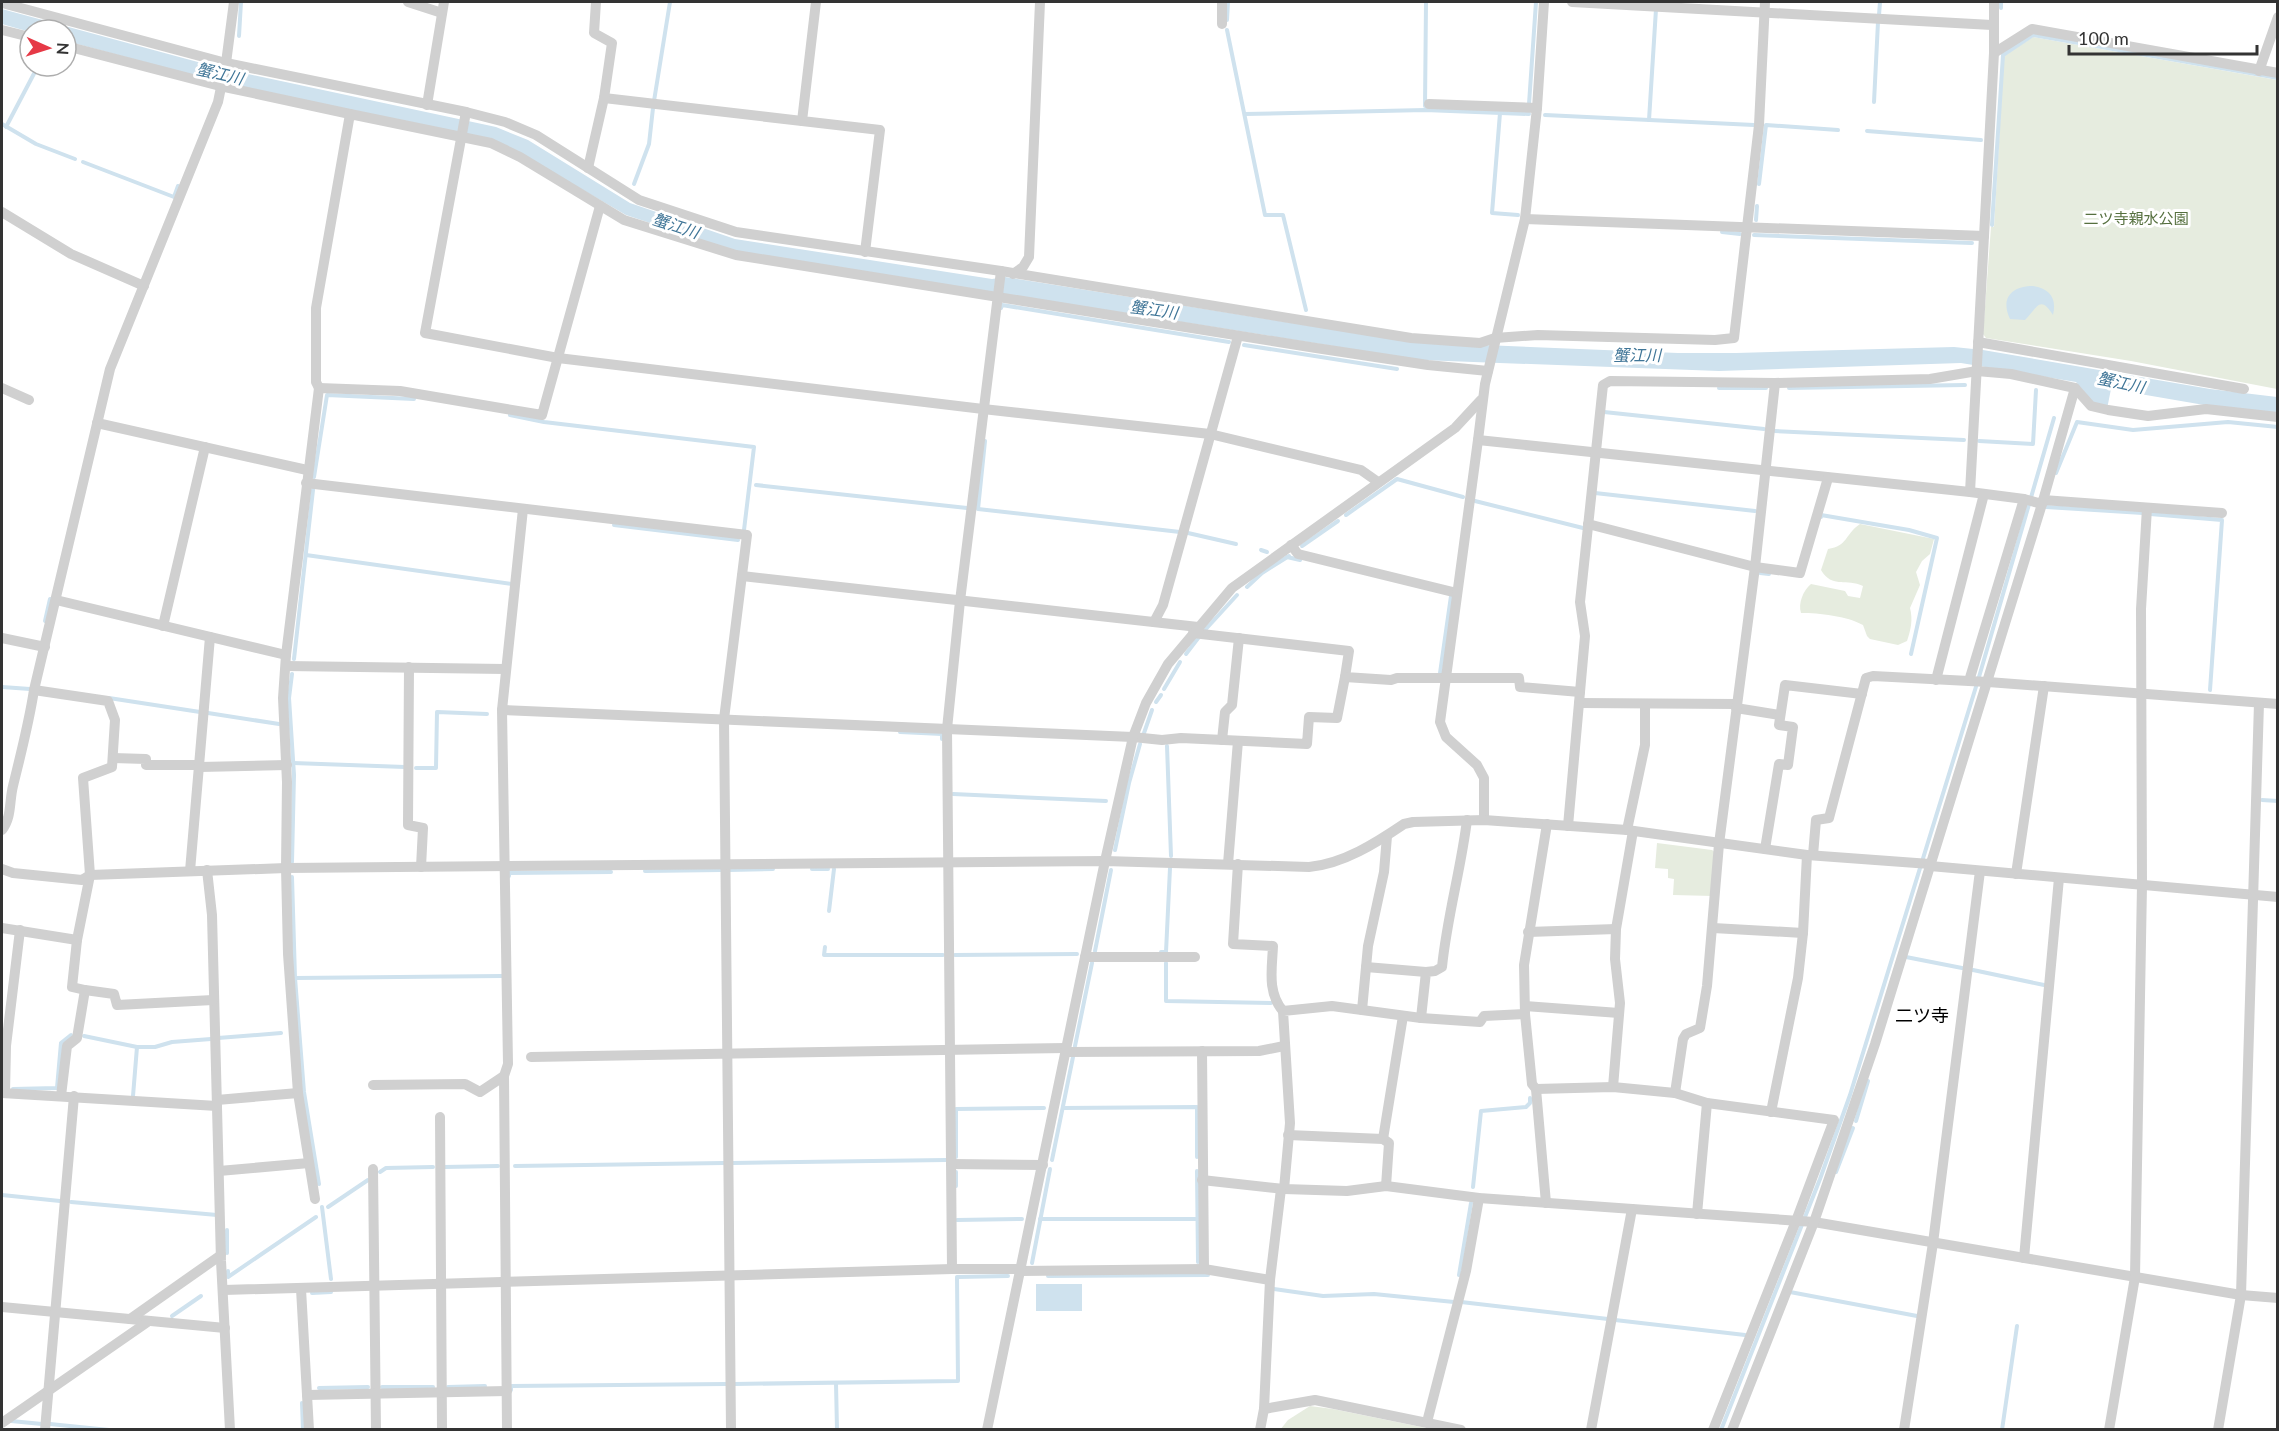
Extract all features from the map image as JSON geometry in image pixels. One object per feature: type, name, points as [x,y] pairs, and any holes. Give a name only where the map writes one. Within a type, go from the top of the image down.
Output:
[{"type":"street","points":[[2,830],[8,821],[13,788],[27,737],[34,690],[110,369],[218,102],[234,2]]},
{"type":"street","points":[[408,2],[443,7],[427,105]]},
{"type":"street","points":[[588,168],[604,98],[612,43],[594,33],[596,2]]},
{"type":"street","points":[[802,121],[816,2]]},
{"type":"street","points":[[1013,274],[1023,267],[1029,257],[1040,2]]},
{"type":"street","points":[[1222,2],[1222,24]]},
{"type":"street","points":[[1484,820],[1484,777],[1477,765],[1446,737],[1440,722],[1478,440],[1481,400],[1525,219],[1537,108],[1544,2]]},
{"type":"street","points":[[1572,2],[1764,7],[1992,25]]},
{"type":"street","points":[[1970,492],[1994,53],[1992,25],[1994,2]]},
{"type":"street","points":[[2,3],[226,63],[505,122],[536,135],[639,200],[736,232],[1411,338],[1480,343],[1538,335],[1714,340],[1734,338],[1759,125],[1764,7]]},
{"type":"street","points":[[2259,70],[2277,17]]},
{"type":"street","points":[[1994,53],[2032,29],[2277,73]]},
{"type":"street","points":[[2,30],[18,34]]},
{"type":"street","points":[[78,49],[220,86],[491,143],[520,157],[624,220],[736,255],[1428,365],[1488,368]]},
{"type":"street","points":[[604,98],[880,130],[865,252]]},
{"type":"street","points":[[1429,104],[1537,108]]},
{"type":"street","points":[[315,1199],[298,1093],[288,954],[287,765],[283,698],[306,483],[319,387],[316,382],[316,308],[350,114]]},
{"type":"street","points":[[466,114],[425,333],[558,358],[983,410],[1210,434],[1361,470],[1378,482]]},
{"type":"street","points":[[319,387],[400,391],[542,415],[600,207]]},
{"type":"street","points":[[2,212],[71,254],[144,286]]},
{"type":"street","points":[[1525,219],[1984,236]]},
{"type":"street","points":[[952,1269],[947,729],[960,601],[1001,273]]},
{"type":"street","points":[[1154,622],[1163,605],[1238,336]]},
{"type":"street","points":[[1978,342],[2244,389]]},
{"type":"street","points":[[1568,826],[1585,636],[1580,602],[1603,385],[1610,381],[1775,383],[1930,379],[1977,371],[2011,374],[2074,388],[2091,406],[2118,412],[2148,416],[2206,409],[2277,417]]},
{"type":"street","points":[[1675,1093],[1683,1039],[1686,1034],[1700,1028],[1713,928],[1719,844],[1755,567],[1775,383]]},
{"type":"street","points":[[2,388],[29,400]]},
{"type":"street","points":[[1713,1430],[1804,1222],[1875,1044],[1978,682],[2034,501],[2074,388]]},
{"type":"street","points":[[987,1430],[1105,861],[1133,737],[1146,703],[1168,664],[1232,588],[1455,428],[1481,400]]},
{"type":"street","points":[[97,423],[308,471]]},
{"type":"street","points":[[1478,440],[1970,492],[2034,501],[2222,513]]},
{"type":"street","points":[[163,626],[205,447]]},
{"type":"street","points":[[1588,524],[1755,567],[1800,573],[1828,478]]},
{"type":"street","points":[[306,483],[747,535],[724,719],[731,1430]]},
{"type":"street","points":[[1936,680],[1984,494]]},
{"type":"street","points":[[1978,682],[2034,501]]},
{"type":"street","points":[[2109,1430],[2135,1277],[2142,885],[2141,609],[2147,507]]},
{"type":"street","points":[[507,1430],[504,1076],[508,1064],[502,710],[523,508]]},
{"type":"street","points":[[1291,545],[1298,554],[1457,593]]},
{"type":"street","points":[[502,710],[1162,740],[1181,738],[1307,744],[1309,717],[1337,718],[1349,651],[1239,638],[1154,622],[742,576]]},
{"type":"street","points":[[56,600],[210,637],[286,660],[409,667],[505,669]]},
{"type":"street","points":[[190,871],[210,637]]},
{"type":"street","points":[[2,638],[45,646]]},
{"type":"street","points":[[1222,740],[1225,712],[1232,705],[1239,638]]},
{"type":"street","points":[[409,667],[408,825],[423,828],[421,867]]},
{"type":"street","points":[[1771,1112],[1798,978],[1810,855],[1816,820],[1829,818],[1866,678],[1873,676],[2044,686],[2277,704]]},
{"type":"street","points":[[1345,677],[1391,680],[1518,678],[1520,687],[1580,697],[1645,705],[1652,702],[1736,706],[1780,715]]},
{"type":"street","points":[[1765,849],[1779,764],[1788,765],[1792,736],[1793,727],[1779,725],[1785,685],[1862,694]]},
{"type":"street","points":[[2016,874],[2044,686]]},
{"type":"street","points":[[34,690],[108,701],[115,720],[112,767],[83,778],[90,875],[77,940],[72,987],[114,994],[117,1005],[213,1000]]},
{"type":"street","points":[[2218,1430],[2241,1295],[2259,703]]},
{"type":"street","points":[[1613,1087],[1619,1013],[1616,929],[1645,745],[1645,705]]},
{"type":"street","points":[[1238,741],[1233,864],[1233,944],[1273,946],[1271,989],[1275,1002],[1283,1011],[1290,1123],[1270,1280],[1264,1409],[1260,1430]]},
{"type":"street","points":[[113,758],[146,759],[146,765],[287,765]]},
{"type":"street","points":[[1366,967],[1426,972],[1442,967],[1452,900],[1463,859],[1467,820]]},
{"type":"street","points":[[2,869],[13,873],[82,880],[90,875],[286,868],[1105,861],[1309,867],[1326,866],[1386,836],[1404,824],[1484,820],[1630,830],[1810,855],[2277,897]]},
{"type":"street","points":[[1546,1203],[1536,1089],[1532,1084],[1525,1010],[1524,965],[1547,824]]},
{"type":"street","points":[[1362,1010],[1368,946],[1384,872],[1386,836]]},
{"type":"street","points":[[207,870],[212,915],[221,1255],[230,1430]]},
{"type":"street","points":[[1904,1430],[1933,1243],[1980,871]]},
{"type":"street","points":[[2024,1258],[2059,878]]},
{"type":"street","points":[[2,928],[77,940]]},
{"type":"street","points":[[1713,928],[1803,933]]},
{"type":"street","points":[[1528,932],[1616,929]]},
{"type":"street","points":[[20,930],[6,1046],[3,1093],[217,1103],[298,1093]]},
{"type":"street","points":[[1085,957],[1195,957]]},
{"type":"street","points":[[1421,1018],[1426,972]]},
{"type":"street","points":[[61,1095],[67,1046],[76,1038],[85,990]]},
{"type":"street","points":[[1283,1011],[1332,1006],[1402,1016],[1480,1022],[1484,1016],[1525,1010],[1619,1013]]},
{"type":"street","points":[[1383,1139],[1402,1016]]},
{"type":"street","points":[[531,1057],[1066,1050],[1259,1051],[1284,1046]]},
{"type":"street","points":[[1202,1051],[1204,1269]]},
{"type":"street","points":[[373,1085],[465,1084],[480,1092],[504,1076]]},
{"type":"street","points":[[1536,1089],[1613,1087],[1675,1093],[1707,1103],[1834,1120],[1804,1222],[1732,1430]]},
{"type":"street","points":[[45,1430],[74,1096]]},
{"type":"street","points":[[1697,1214],[1707,1103]]},
{"type":"street","points":[[440,1118],[442,1430]]},
{"type":"street","points":[[1288,1135],[1383,1139],[1389,1143],[1386,1186]]},
{"type":"street","points":[[219,1171],[309,1163]]},
{"type":"street","points":[[951,1164],[1043,1165]]},
{"type":"street","points":[[373,1169],[376,1430]]},
{"type":"street","points":[[1202,1180],[1283,1189],[1347,1191],[1386,1186],[1479,1198],[1804,1222],[2241,1295],[2277,1298]]},
{"type":"street","points":[[1427,1422],[1466,1271],[1479,1198]]},
{"type":"street","points":[[1591,1430],[1632,1209]]},
{"type":"street","points":[[130,1319],[221,1255]]},
{"type":"street","points":[[224,1290],[952,1269],[1204,1269],[1270,1280]]},
{"type":"street","points":[[301,1289],[309,1430]]},
{"type":"street","points":[[2,1307],[225,1328]]},
{"type":"street","points":[[2,1423],[149,1321]]},
{"type":"street","points":[[307,1395],[507,1391]]},
{"type":"street","points":[[1264,1409],[1315,1400],[1461,1430]]},
{"type":"green space","name":"二ツ寺親水公園","points":[[2033,37],[2277,80],[2277,389],[2131,361],[1986,338],[1983,334],[1991,227],[1994,227],[2004,56]]},
{"type":"green space","points":[[1860,524],[1934,539],[1930,554],[1922,561],[1916,572],[1920,585],[1910,608],[1911,624],[1907,641],[1898,645],[1870,639],[1863,625],[1849,619],[1824,614],[1801,613],[1802,597],[1811,584],[1845,591],[1848,596],[1860,598],[1863,586],[1835,581],[1825,576],[1821,570],[1828,549],[1843,542]]},
{"type":"green space","points":[[1657,843],[1712,850],[1716,853],[1713,896],[1673,895],[1674,879],[1668,878],[1668,869],[1655,868]]},
{"type":"green space","points":[[1310,1406],[1431,1429],[1280,1430],[1288,1420]]},
{"type":"water","points":[[2,9],[35,18],[18,18],[18,29],[2,24]]},
{"type":"water","name":"蟹江川","points":[[78,30],[220,68],[496,127],[528,140],[630,203],[735,239],[992,279],[1005,277],[1411,342],[1678,353],[1954,347],[1983,350],[2210,389],[2277,397],[2277,413],[2210,406],[2111,389],[2107,409],[2096,406],[2076,382],[1961,363],[1719,371],[1421,360],[735,251],[626,215],[521,154],[226,84],[78,44]]},
{"type":"water","points":[[2033,286],[2044,289],[2051,295],[2054,304],[2053,315],[2042,304],[2025,320],[2010,319],[2007,312],[2007,299],[2019,288]]},
{"type":"water","points":[[1036,1284],[1082,1284],[1082,1311],[1036,1311]]},
{"type":"waterway","points":[[239,36],[241,2]]},
{"type":"waterway","points":[[654,101],[670,2]]},
{"type":"waterway","points":[[1227,20],[1228,2]]},
{"type":"waterway","points":[[1425,106],[1426,2]]},
{"type":"waterway","points":[[1529,104],[1536,2]]},
{"type":"waterway","points":[[1879,15],[1880,2]]},
{"type":"waterway","points":[[2001,2],[2001,8]]},
{"type":"waterway","points":[[1649,120],[1656,9]]},
{"type":"waterway","points":[[1874,102],[1878,22]]},
{"type":"waterway","points":[[1227,30],[1265,215],[1283,215],[1306,310]]},
{"type":"waterway","points":[[1992,225],[2003,55],[2033,35],[2278,78]]},
{"type":"waterway","points":[[6,127],[32,78]]},
{"type":"waterway","points":[[634,184],[649,144],[653,108]]},
{"type":"waterway","points":[[1245,114],[1425,110],[1529,114]]},
{"type":"waterway","points":[[1500,113],[1492,213],[1518,215]]},
{"type":"waterway","points":[[1545,115],[1754,125]]},
{"type":"waterway","points":[[2,124],[36,144],[75,159]]},
{"type":"waterway","points":[[1759,184],[1766,125],[1838,130]]},
{"type":"waterway","points":[[1867,131],[1981,140]]},
{"type":"waterway","points":[[83,162],[174,197],[178,186]]},
{"type":"waterway","points":[[1756,220],[1757,206]]},
{"type":"waterway","points":[[1722,232],[1740,234]]},
{"type":"waterway","points":[[1754,235],[1972,243]]},
{"type":"waterway","points":[[1001,308],[1002,305],[1229,342]]},
{"type":"waterway","points":[[1244,345],[1397,369]]},
{"type":"waterway","points":[[1789,388],[1965,385]]},
{"type":"waterway","points":[[1719,388],[1766,388]]},
{"type":"waterway","points":[[1979,441],[2033,444],[2036,390]]},
{"type":"waterway","points":[[314,477],[327,395],[414,399]]},
{"type":"waterway","points":[[1604,412],[1764,429]]},
{"type":"waterway","points":[[510,415],[544,422],[754,447],[744,530]]},
{"type":"waterway","points":[[1721,1430],[1820,1179],[1850,1095],[1979,677],[2054,418]]},
{"type":"waterway","points":[[2056,473],[2077,422],[2133,430],[2228,422],[2278,427]]},
{"type":"waterway","points":[[1774,431],[1964,440]]},
{"type":"waterway","points":[[985,441],[978,509],[1180,532]]},
{"type":"waterway","points":[[1346,515],[1397,479],[1463,497]]},
{"type":"waterway","points":[[756,485],[967,508]]},
{"type":"waterway","points":[[294,659],[313,490]]},
{"type":"waterway","points":[[1595,493],[1755,511]]},
{"type":"waterway","points":[[1475,501],[1583,528]]},
{"type":"waterway","points":[[2046,507],[2143,513]]},
{"type":"waterway","points":[[2150,514],[2222,520],[2210,690]]},
{"type":"waterway","points":[[1821,517],[1821,515],[1909,530],[1937,538],[1911,654]]},
{"type":"waterway","points":[[1302,546],[1338,521]]},
{"type":"waterway","points":[[614,525],[738,540]]},
{"type":"waterway","points":[[1188,533],[1236,544]]},
{"type":"waterway","points":[[1261,550],[1267,552]]},
{"type":"waterway","points":[[306,555],[512,584]]},
{"type":"waterway","points":[[1247,587],[1262,573],[1289,556]]},
{"type":"waterway","points":[[1287,557],[1300,560]]},
{"type":"waterway","points":[[1760,573],[1769,574]]},
{"type":"waterway","points":[[1205,630],[1237,595]]},
{"type":"waterway","points":[[1440,673],[1451,596]]},
{"type":"waterway","points":[[45,621],[50,599]]},
{"type":"waterway","points":[[1186,654],[1199,637]]},
{"type":"waterway","points":[[1164,689],[1180,662]]},
{"type":"waterway","points":[[292,674],[289,698],[294,775],[292,862]]},
{"type":"waterway","points":[[2,687],[30,689]]},
{"type":"waterway","points":[[1156,702],[1161,695]]},
{"type":"waterway","points":[[109,698],[200,712]]},
{"type":"waterway","points":[[1144,733],[1152,710]]},
{"type":"waterway","points":[[416,768],[436,768],[437,712],[487,714]]},
{"type":"waterway","points":[[208,713],[279,724]]},
{"type":"waterway","points":[[900,732],[942,734],[942,739]]},
{"type":"waterway","points":[[1115,850],[1140,744]]},
{"type":"waterway","points":[[1167,746],[1171,856]]},
{"type":"waterway","points":[[293,763],[405,767]]},
{"type":"waterway","points":[[953,794],[1106,801]]},
{"type":"waterway","points":[[2262,800],[2278,801]]},
{"type":"waterway","points":[[1161,952],[1166,952],[1170,868]]},
{"type":"waterway","points":[[729,870],[773,869]]},
{"type":"waterway","points":[[812,869],[828,869]]},
{"type":"waterway","points":[[829,911],[834,869]]},
{"type":"waterway","points":[[645,871],[721,870]]},
{"type":"waterway","points":[[1095,951],[1111,870]]},
{"type":"waterway","points":[[509,876],[509,873],[611,872]]},
{"type":"waterway","points":[[292,877],[295,978],[304,1092],[319,1184]]},
{"type":"waterway","points":[[825,947],[824,955],[943,955]]},
{"type":"waterway","points":[[955,955],[1077,954]]},
{"type":"waterway","points":[[1906,957],[1962,968]]},
{"type":"waterway","points":[[1075,1046],[1092,963]]},
{"type":"waterway","points":[[1166,963],[1166,1001],[1271,1003]]},
{"type":"waterway","points":[[1973,970],[2044,985]]},
{"type":"waterway","points":[[295,978],[502,976]]},
{"type":"waterway","points":[[218,1038],[281,1033]]},
{"type":"waterway","points":[[13,1089],[57,1088],[61,1043],[71,1035]]},
{"type":"waterway","points":[[84,1036],[137,1047],[155,1047],[172,1042],[211,1039]]},
{"type":"waterway","points":[[133,1096],[137,1047]]},
{"type":"waterway","points":[[1052,1160],[1073,1057]]},
{"type":"waterway","points":[[1856,1121],[1868,1081]]},
{"type":"waterway","points":[[1473,1187],[1481,1111],[1526,1107],[1530,1103],[1530,1098]]},
{"type":"waterway","points":[[1063,1108],[1197,1107],[1197,1157]]},
{"type":"waterway","points":[[956,1157],[956,1109],[1044,1108]]},
{"type":"waterway","points":[[1836,1172],[1853,1128]]},
{"type":"waterway","points":[[733,1163],[946,1160]]},
{"type":"waterway","points":[[515,1166],[724,1163]]},
{"type":"waterway","points":[[444,1167],[498,1166]]},
{"type":"waterway","points":[[380,1172],[386,1168],[433,1167]]},
{"type":"waterway","points":[[1032,1263],[1050,1169]]},
{"type":"waterway","points":[[1197,1171],[1198,1262]]},
{"type":"waterway","points":[[956,1172],[956,1186]]},
{"type":"waterway","points":[[328,1207],[368,1180]]},
{"type":"waterway","points":[[2,1195],[60,1201]]},
{"type":"waterway","points":[[71,1202],[217,1215]]},
{"type":"waterway","points":[[1459,1275],[1471,1203]]},
{"type":"waterway","points":[[322,1207],[331,1279]]},
{"type":"waterway","points":[[228,1271],[228,1277],[316,1217]]},
{"type":"waterway","points":[[957,1220],[1022,1219]]},
{"type":"waterway","points":[[1040,1219],[1198,1219]]},
{"type":"waterway","points":[[227,1230],[227,1253]]},
{"type":"waterway","points":[[1048,1276],[1208,1275]]},
{"type":"waterway","points":[[734,1384],[958,1381],[957,1277],[1008,1276]]},
{"type":"waterway","points":[[1274,1289],[1323,1296],[1374,1294],[1454,1302]]},
{"type":"waterway","points":[[1790,1290],[1790,1292],[1917,1316]]},
{"type":"waterway","points":[[312,1293],[331,1292]]},
{"type":"waterway","points":[[172,1316],[201,1296]]},
{"type":"waterway","points":[[1461,1302],[1608,1319]]},
{"type":"waterway","points":[[1615,1320],[1745,1335]]},
{"type":"waterway","points":[[2002,1430],[2017,1326]]},
{"type":"waterway","points":[[836,1383],[837,1430]]},
{"type":"waterway","points":[[511,1390],[511,1386],[726,1384]]},
{"type":"waterway","points":[[448,1387],[485,1386]]},
{"type":"waterway","points":[[319,1388],[368,1387]]},
{"type":"waterway","points":[[382,1387],[433,1387]]},
{"type":"waterway","points":[[302,1403],[303,1430]]},
{"type":"waterway","points":[[11,1421],[42,1424]]},
{"type":"waterway","points":[[50,1424],[109,1430]]},
{"type":"district","name":"二ツ寺","points":[[1922,1015]]}]
